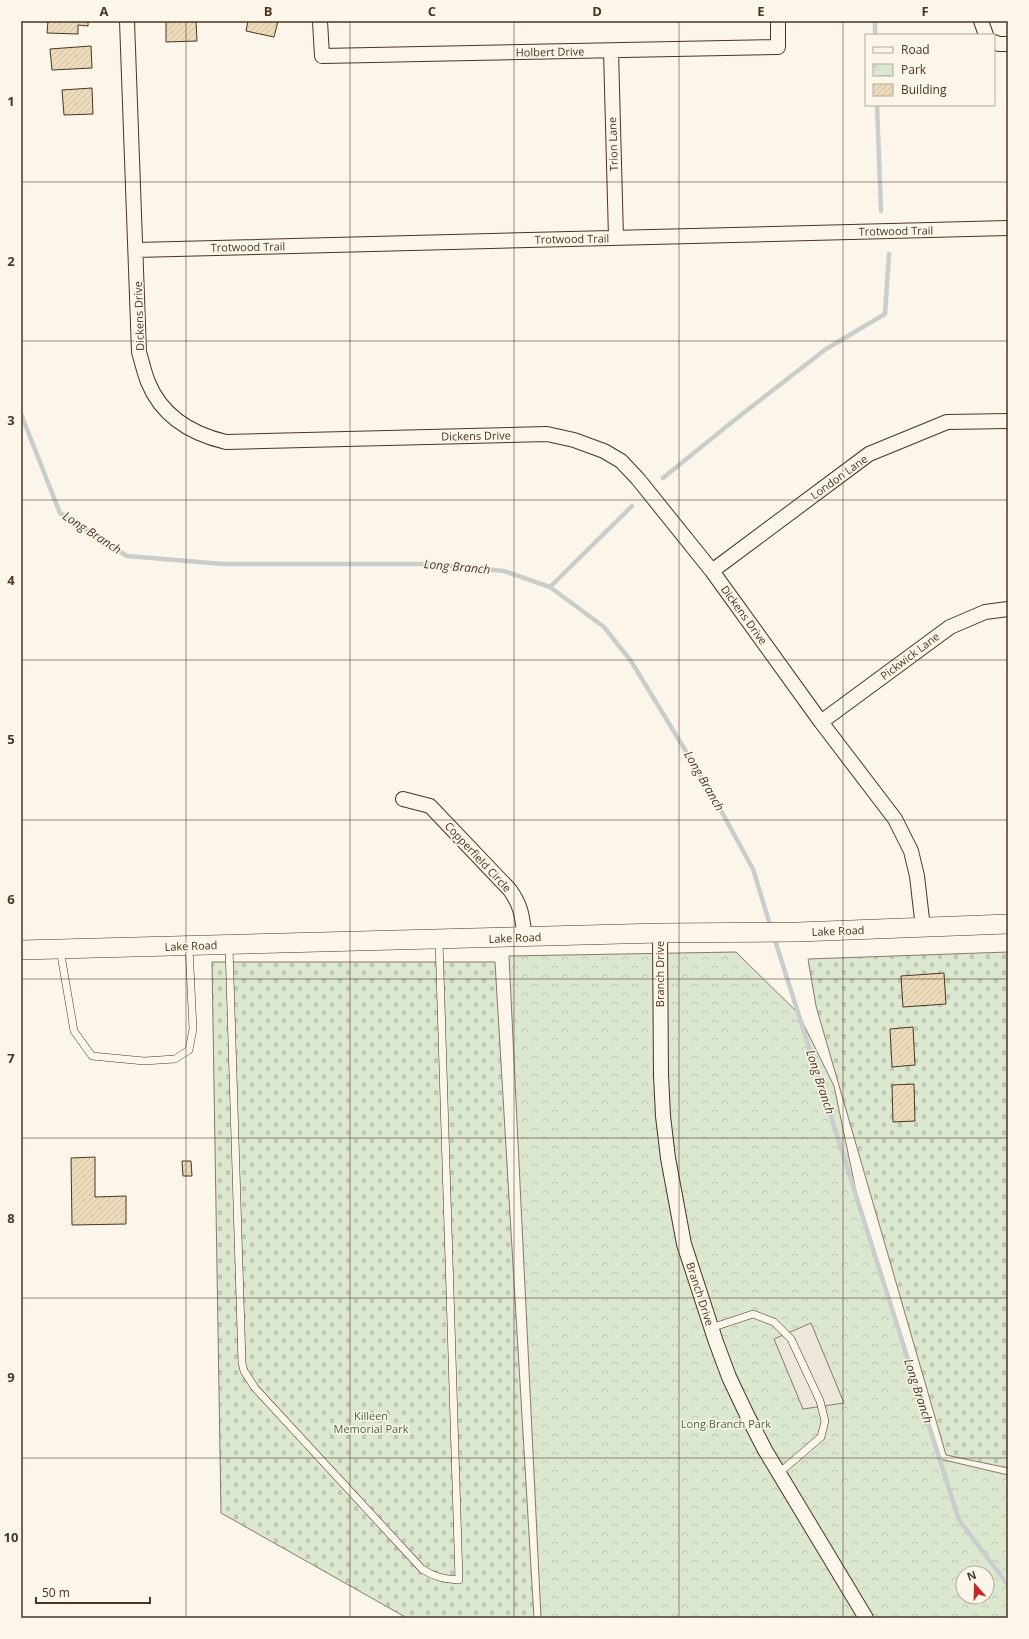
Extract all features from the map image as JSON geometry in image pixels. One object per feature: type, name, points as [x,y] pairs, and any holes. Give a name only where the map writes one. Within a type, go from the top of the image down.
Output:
[{"type":"street","name":"Dickens Drive","points":[[127,21],[139,352],[148,382],[164,410],[184,425],[206,437],[226,442],[547,434],[574,440],[604,451],[620,461],[638,479],[712,571],[821,722],[895,819],[911,851],[917,876],[923,928]]},
{"type":"street","name":"Holbert Drive","points":[[320,21],[322,56],[778,47],[778,21]]},
{"type":"street","points":[[995,41],[999,44],[1008,44]]},
{"type":"street","name":"Trion Lane","points":[[611,51],[616,238]]},
{"type":"street","name":"Trotwood Trail","points":[[136,250],[1008,228]]},
{"type":"street","name":"London Lane","points":[[712,571],[869,454],[947,422],[1008,421]]},
{"type":"street","name":"Pickwick Lane","points":[[821,722],[950,627],[985,612],[1008,609]]},
{"type":"street","name":"Copperfield Circle","points":[[403,799],[430,806],[510,890],[519,902],[525,938]]},
{"type":"street","name":"Lake Road","points":[[21,950],[525,938],[660,933],[798,932],[1008,924]]},
{"type":"street","name":"Branch Drive","points":[[660,933],[661,1075],[668,1158],[684,1244],[711,1328],[729,1377],[746,1415],[866,1618]]},
{"type":"lane","points":[[229,944],[242,1363],[244,1371],[255,1388],[422,1569],[437,1577],[459,1580],[439,940]]},
{"type":"lane","points":[[60,949],[74,1031],[84,1046],[92,1056],[144,1061],[175,1059],[189,1050],[193,1029],[189,946]]},
{"type":"lane","points":[[711,1328],[753,1314],[774,1322],[792,1339],[820,1401],[825,1422],[821,1437],[779,1473]]},
{"type":"green space","name":"Long Branch Park","points":[[736,952],[798,1013],[834,1086],[857,1196],[940,1459],[1008,1475],[1008,1618],[541,1618],[509,956]]},
{"type":"green space","points":[[1008,952],[1008,1468],[946,1455],[816,1006],[808,959]]},
{"type":"green space","name":"Killeen Memorial Park","points":[[212,962],[495,962],[534,1618],[407,1618],[221,1513]]},
{"type":"shaded area","points":[[811,1323],[844,1403],[803,1409],[774,1339]]},
{"type":"building","points":[[48,21],[88,21],[88,26],[78,25],[78,34],[47,33]]},
{"type":"building","points":[[166,21],[196,21],[197,41],[166,42]]},
{"type":"building","points":[[248,21],[278,21],[274,37],[246,31]]},
{"type":"building","points":[[91,46],[92,68],[52,70],[50,49]]},
{"type":"building","points":[[92,88],[93,114],[64,115],[62,90]]},
{"type":"building","points":[[944,973],[946,1004],[903,1007],[901,976]]},
{"type":"building","points":[[913,1027],[915,1065],[892,1067],[890,1029]]},
{"type":"building","points":[[914,1084],[915,1121],[893,1122],[892,1085]]},
{"type":"building","points":[[95,1157],[95,1197],[126,1196],[126,1224],[72,1225],[71,1158]]},
{"type":"building","points":[[182,1161],[191,1161],[192,1176],[183,1176]]},
{"type":"waterway","points":[[875,21],[875,34]]},
{"type":"waterway","points":[[877,106],[881,211]]},
{"type":"waterway","points":[[663,478],[826,349],[885,314],[889,254]]},
{"type":"waterway","name":"Long Branch","points":[[21,414],[60,513],[127,556],[223,564],[435,564],[504,571],[550,587],[604,627],[631,661],[713,796],[753,869],[771,928]]},
{"type":"waterway","points":[[550,587],[632,506]]},
{"type":"waterway","name":"Long Branch","points":[[774,937],[959,1520],[1008,1585]]}]
